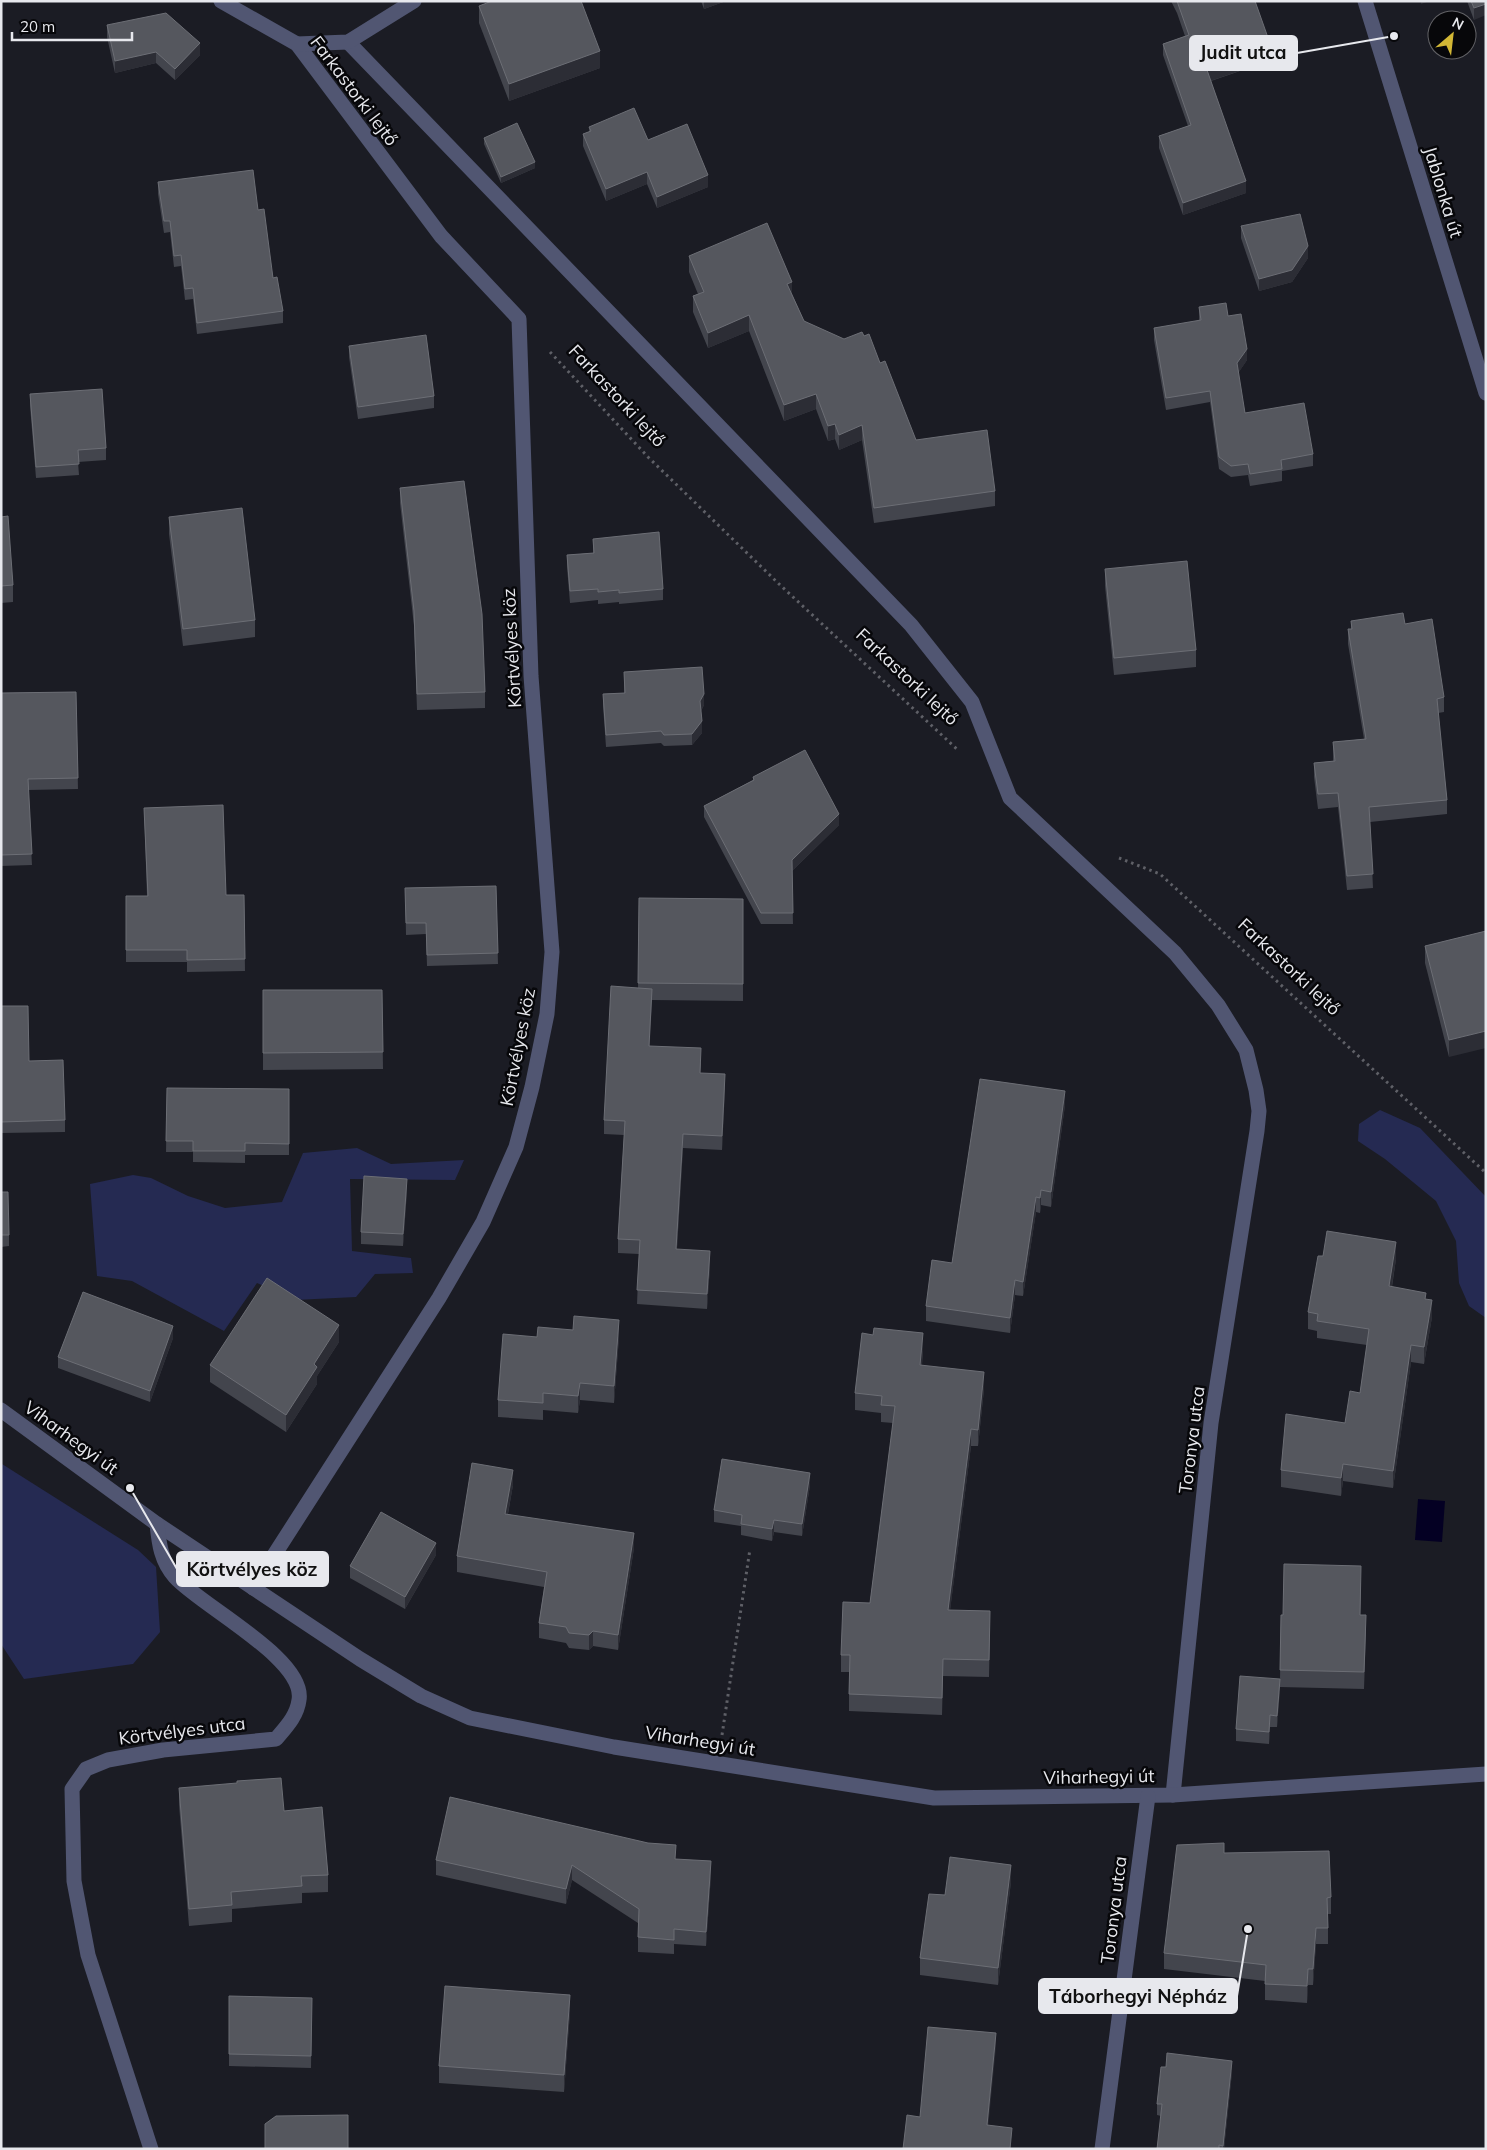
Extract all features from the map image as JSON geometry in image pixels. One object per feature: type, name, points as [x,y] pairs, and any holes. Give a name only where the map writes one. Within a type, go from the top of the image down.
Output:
[{"type":"street","name":"Farkastorki lejtő","points":[[221,1],[297,44],[441,236],[519,319]]},
{"type":"street","points":[[297,44],[348,42],[414,1]]},
{"type":"street","name":"Jablonka út","points":[[1364,1],[1486,393]]},
{"type":"street","name":"Farkastorki lejtő","points":[[348,42],[910,625],[972,702],[1010,798],[1175,953],[1218,1005],[1246,1050],[1256,1090]]},
{"type":"street","name":"Körtvélyes köz","points":[[253,1588],[439,1298],[483,1222],[516,1147],[532,1087],[547,1014],[552,952],[532,676],[519,319]]},
{"type":"street","name":"Toronya utca","points":[[1173,1795],[1212,1423],[1257,1132],[1259,1111],[1256,1090]]},
{"type":"street","name":"Viharhegyi út","points":[[1,1410],[158,1524],[360,1659],[421,1696],[470,1718],[614,1747],[934,1798],[1173,1795],[1486,1774]]},
{"type":"street","name":"Körtvélyes utca","points":[[151,2149],[88,1955],[74,1881],[72,1788],[86,1769],[108,1760],[163,1750],[276,1739],[292,1720],[300,1699],[296,1680],[282,1660],[175,1577],[159,1550],[158,1524]]},
{"type":"street","name":"Toronya utca","points":[[1102,2149],[1148,1796]]},
{"type":"path","name":"Farkastorki lejtő","points":[[519,319],[648,457],[779,584],[960,752]]},
{"type":"path","name":"Farkastorki lejtő","points":[[1115,857],[1160,874],[1486,1173]]},
{"type":"path","points":[[717,1763],[750,1550]]},
{"type":"shaded area","points":[[1380,1110],[1420,1128],[1486,1197],[1486,1318],[1469,1306],[1459,1283],[1456,1241],[1436,1201],[1385,1159],[1358,1141],[1359,1124]]},
{"type":"shaded area","points":[[357,1148],[391,1164],[464,1160],[455,1180],[350,1179],[352,1251],[411,1258],[413,1273],[375,1274],[356,1297],[295,1300],[257,1283],[224,1331],[132,1281],[97,1276],[90,1184],[133,1175],[151,1178],[188,1196],[225,1208],[282,1202],[303,1153]]},
{"type":"shaded area","points":[[2,1464],[138,1550],[156,1567],[160,1632],[133,1664],[24,1679],[1,1644]]},
{"type":"shaded area","points":[[1418,1499],[1445,1501],[1442,1542],[1415,1540]]},
{"type":"building","points":[[492,1],[581,1],[600,51],[509,84],[479,6]]},
{"type":"building","points":[[1177,1],[1255,1],[1272,49],[1207,70],[1246,181],[1183,203],[1159,136],[1191,125],[1163,44],[1189,35]]},
{"type":"building","points":[[1471,1],[1486,1],[1486,4],[1474,8]]},
{"type":"building","points":[[166,13],[200,43],[175,69],[156,52],[115,61],[107,25]]},
{"type":"building","points":[[634,108],[648,140],[687,124],[708,175],[657,197],[647,172],[606,189],[583,134],[591,131],[589,127]]},
{"type":"building","points":[[517,123],[535,162],[501,177],[484,138]]},
{"type":"building","points":[[253,170],[258,210],[264,209],[273,278],[277,277],[283,311],[197,323],[193,288],[185,289],[181,255],[174,256],[170,221],[164,221],[158,182]]},
{"type":"building","points":[[1300,214],[1308,246],[1292,270],[1259,279],[1241,226]]},
{"type":"building","points":[[767,223],[792,282],[787,284],[804,321],[844,339],[862,332],[864,336],[869,334],[880,363],[885,361],[916,440],[987,430],[995,491],[874,508],[862,425],[839,435],[835,424],[828,426],[816,394],[784,405],[749,315],[708,333],[693,296],[704,292],[689,256]]},
{"type":"building","points":[[1226,303],[1228,316],[1241,314],[1247,349],[1237,363],[1245,413],[1304,403],[1313,454],[1281,460],[1282,469],[1250,474],[1248,464],[1231,466],[1219,457],[1210,391],[1166,398],[1154,328],[1201,320],[1199,307]]},
{"type":"building","points":[[426,335],[434,396],[358,407],[349,346]]},
{"type":"building","points":[[102,389],[106,448],[78,450],[79,464],[36,467],[30,394]]},
{"type":"building","points":[[464,481],[482,614],[485,692],[417,694],[414,611],[400,488]]},
{"type":"building","points":[[242,508],[255,620],[183,629],[169,517]]},
{"type":"building","points":[[8,516],[13,585],[1,586],[1,517]]},
{"type":"building","points":[[659,532],[663,589],[619,593],[619,590],[598,592],[598,589],[570,591],[567,555],[594,553],[593,539]]},
{"type":"building","points":[[1187,561],[1196,650],[1114,658],[1105,569]]},
{"type":"building","points":[[1403,613],[1405,624],[1432,619],[1444,697],[1437,699],[1447,800],[1369,807],[1373,874],[1347,876],[1338,793],[1318,794],[1314,763],[1335,761],[1333,742],[1366,739],[1348,629],[1352,629],[1351,621]]},
{"type":"building","points":[[702,667],[704,694],[700,701],[702,721],[692,734],[664,735],[661,731],[606,735],[603,694],[625,693],[624,672]]},
{"type":"building","points":[[76,692],[78,778],[28,779],[32,854],[1,855],[1,693]]},
{"type":"building","points":[[805,750],[839,814],[792,860],[793,913],[761,913],[704,806],[754,780],[753,777]]},
{"type":"building","points":[[223,805],[226,895],[244,895],[245,959],[187,960],[187,950],[126,950],[126,896],[148,896],[144,808]]},
{"type":"building","points":[[496,886],[498,953],[427,955],[426,923],[406,923],[405,888]]},
{"type":"building","points":[[639,898],[743,899],[743,984],[638,983]]},
{"type":"building","points":[[1486,931],[1486,1031],[1449,1040],[1425,946]]},
{"type":"building","points":[[611,986],[652,989],[649,1046],[701,1048],[700,1073],[725,1074],[722,1136],[683,1134],[676,1249],[710,1251],[707,1294],[637,1290],[640,1240],[618,1239],[625,1121],[604,1120]]},
{"type":"building","points":[[263,990],[382,990],[383,1052],[263,1053]]},
{"type":"building","points":[[1,1006],[28,1006],[29,1061],[63,1060],[65,1120],[1,1122]]},
{"type":"building","points":[[980,1079],[1065,1091],[1051,1192],[1041,1190],[1040,1198],[1036,1197],[1023,1282],[1015,1280],[1010,1318],[926,1306],[932,1260],[952,1263]]},
{"type":"building","points":[[167,1088],[289,1089],[289,1144],[245,1143],[245,1151],[193,1151],[193,1141],[166,1141]]},
{"type":"building","points":[[364,1176],[407,1179],[403,1234],[361,1232]]},
{"type":"building","points":[[1,1192],[8,1192],[9,1235],[1,1235]]},
{"type":"building","points":[[1327,1231],[1396,1242],[1389,1286],[1426,1293],[1425,1299],[1432,1300],[1424,1347],[1411,1345],[1393,1471],[1343,1464],[1341,1478],[1281,1470],[1286,1414],[1345,1423],[1350,1391],[1360,1393],[1369,1329],[1317,1321],[1318,1314],[1308,1312],[1318,1256],[1323,1256]]},
{"type":"building","points":[[267,1278],[339,1325],[314,1364],[317,1367],[286,1415],[210,1365]]},
{"type":"building","points":[[83,1292],[173,1326],[150,1391],[58,1357]]},
{"type":"building","points":[[574,1316],[619,1320],[614,1386],[580,1383],[578,1396],[543,1393],[543,1403],[498,1400],[503,1334],[537,1337],[538,1327],[573,1330]]},
{"type":"building","points":[[874,1328],[923,1333],[920,1365],[984,1372],[978,1430],[971,1429],[948,1610],[990,1611],[989,1660],[943,1659],[942,1698],[849,1694],[850,1655],[841,1655],[843,1602],[870,1603],[895,1406],[881,1405],[882,1396],[855,1393],[862,1333],[873,1335]]},
{"type":"building","points":[[722,1459],[810,1473],[802,1524],[774,1520],[772,1529],[741,1524],[742,1515],[714,1510]]},
{"type":"building","points":[[472,1463],[513,1470],[505,1514],[634,1533],[618,1635],[593,1631],[589,1635],[569,1633],[566,1627],[539,1623],[547,1572],[457,1556]]},
{"type":"building","points":[[381,1512],[436,1543],[405,1597],[350,1566]]},
{"type":"building","points":[[1284,1564],[1361,1566],[1360,1615],[1366,1615],[1364,1672],[1280,1670]]},
{"type":"building","points":[[1240,1676],[1280,1679],[1277,1716],[1270,1715],[1269,1732],[1236,1729]]},
{"type":"building","points":[[281,1778],[284,1811],[322,1807],[328,1875],[301,1876],[302,1886],[231,1892],[232,1905],[189,1909],[179,1788]]},
{"type":"building","points":[[450,1797],[648,1843],[676,1845],[675,1859],[711,1861],[706,1932],[674,1929],[674,1940],[638,1937],[639,1909],[572,1865],[566,1889],[436,1860]]},
{"type":"building","points":[[1224,1843],[1224,1853],[1329,1851],[1331,1897],[1327,1898],[1328,1928],[1316,1928],[1313,1969],[1308,1969],[1307,1986],[1265,1984],[1266,1965],[1164,1953],[1177,1845]]},
{"type":"building","points":[[950,1857],[1011,1865],[998,1968],[920,1958],[929,1894],[945,1895]]},
{"type":"building","points":[[445,1986],[570,1995],[564,2075],[439,2066]]},
{"type":"building","points":[[229,1996],[312,1998],[311,2056],[229,2054]]},
{"type":"building","points":[[928,2027],[996,2033],[987,2125],[1012,2128],[1010,2149],[903,2149],[907,2115],[920,2117]]},
{"type":"building","points":[[1167,2053],[1232,2061],[1223,2146],[1219,2145],[1219,2149],[1157,2149],[1162,2104],[1157,2104],[1161,2067],[1166,2067]]},
{"type":"building","points":[[348,2115],[348,2149],[265,2149],[265,2124],[276,2116]]},
{"type":"place","name":"Judit utca","points":[[1394,36]]},
{"type":"place","name":"Körtvélyes köz","points":[[130,1488]]},
{"type":"place","name":"Táborhegyi Népház","points":[[1248,1929]]}]
